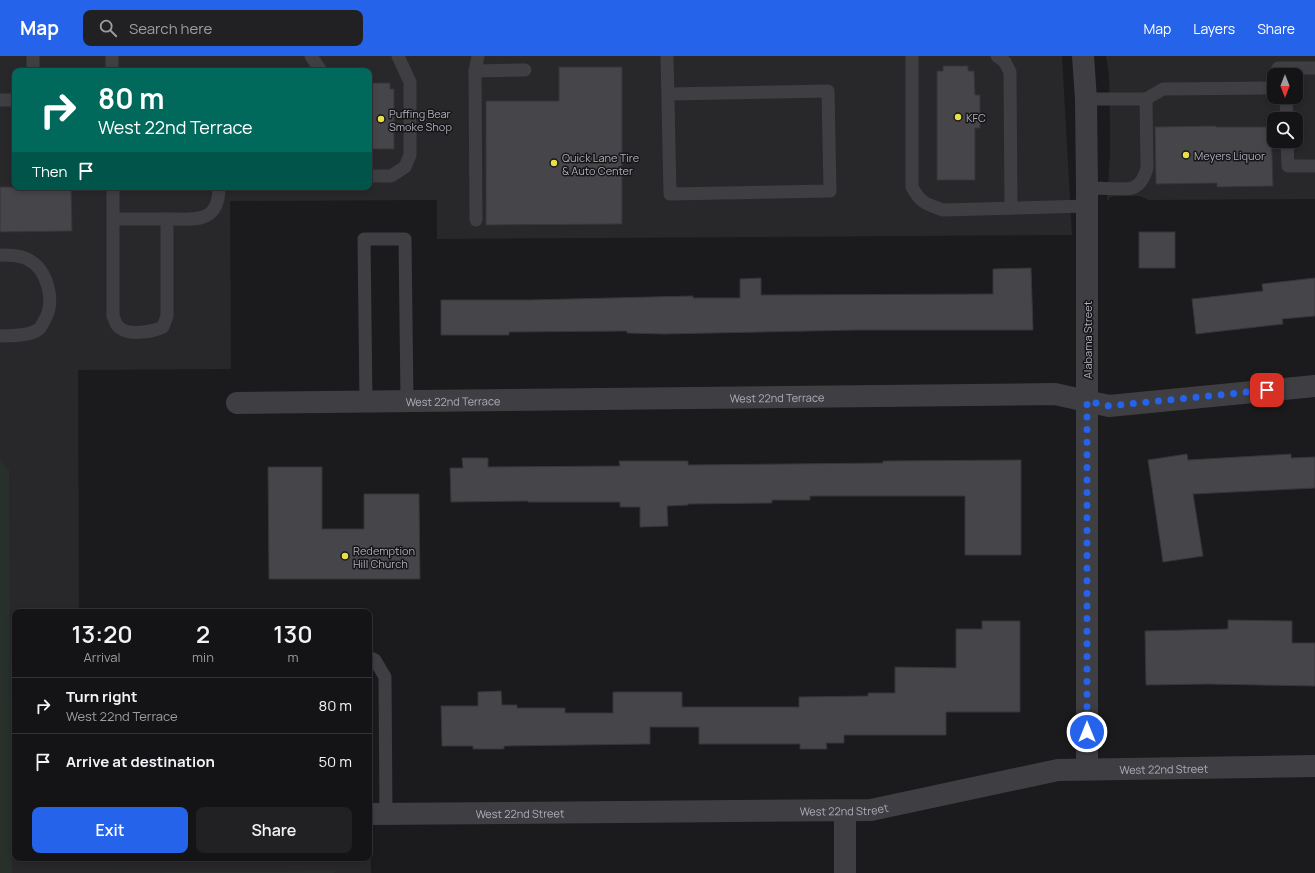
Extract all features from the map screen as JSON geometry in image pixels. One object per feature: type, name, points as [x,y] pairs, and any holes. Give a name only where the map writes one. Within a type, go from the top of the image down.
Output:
[{"type":"street","name":"Alabama Street","points":[[1083,56],[1086,99],[1087,197],[1087,769]]},
{"type":"street","name":"West 22nd Terrace","points":[[237,403],[1054,394],[1109,406],[1315,386]]},
{"type":"street","name":"West 22nd Street","points":[[377,814],[871,810],[1058,770],[1315,766]]},
{"type":"street","points":[[845,811],[845,873]]},
{"type":"lane","points":[[33,56],[33,68]]},
{"type":"lane","points":[[112,56],[112,68]]},
{"type":"lane","points":[[311,56],[319,68]]},
{"type":"lane","points":[[372,176],[391,176],[406,167],[410,155],[410,82],[398,56]]},
{"type":"lane","points":[[476,220],[475,71],[478,56]]},
{"type":"lane","points":[[667,56],[670,194],[830,192],[828,91],[668,94]]},
{"type":"lane","points":[[912,56],[912,187],[918,198],[928,205],[943,210],[1011,208],[1087,197],[1132,188],[1139,184],[1145,176],[1147,168],[1146,99]]},
{"type":"lane","points":[[997,56],[1005,62],[1010,72],[1011,208]]},
{"type":"lane","points":[[1278,66],[1315,68]]},
{"type":"lane","points":[[475,71],[525,70]]},
{"type":"lane","points":[[1086,99],[1146,99],[1163,89],[1267,88]]},
{"type":"lane","points":[[0,100],[12,100]]},
{"type":"lane","points":[[1287,148],[1288,166],[1315,166]]},
{"type":"lane","points":[[113,190],[114,316],[117,326],[127,332],[152,332],[163,327],[167,316],[167,219]]},
{"type":"lane","points":[[113,219],[198,219],[209,215],[216,207],[219,190]]},
{"type":"lane","points":[[366,402],[364,239],[405,239],[407,402]]},
{"type":"lane","points":[[0,255],[27,259],[39,268],[47,282],[50,298],[47,316],[39,329],[21,336],[0,336]]},
{"type":"lane","points":[[372,658],[375,660],[385,677],[377,814]]},
{"type":"shaded area","points":[[0,56],[1062,56],[1072,235],[437,239],[437,200],[230,201],[231,369],[78,370],[79,609],[12,609],[12,861],[371,861],[371,873],[0,873]]},
{"type":"shaded area","points":[[1106,56],[1315,56],[1315,199],[1149,200],[1139,196],[1117,196],[1111,197],[1107,201],[1110,126],[1109,75]]},
{"type":"shaded area","points":[[0,461],[9,470],[12,873],[0,873]]},
{"type":"shaded area","points":[[334,871],[334,873],[80,873]]},
{"type":"building","name":"KFC","points":[[943,66],[968,66],[968,71],[974,71],[975,95],[980,95],[980,128],[975,128],[975,180],[937,180],[937,71],[943,71]]},
{"type":"building","name":"Quick Lane Tire & Auto Center","points":[[559,67],[622,67],[622,224],[486,225],[486,101],[559,101]]},
{"type":"building","name":"Puffing Bear Smoke Shop","points":[[372,83],[390,83],[390,89],[394,89],[394,149],[372,149]]},
{"type":"building","points":[[1155,127],[1267,127],[1267,148],[1272,148],[1273,186],[1217,187],[1217,183],[1156,184]]},
{"type":"building","points":[[0,187],[12,187],[12,190],[71,190],[72,231],[0,232]]},
{"type":"building","points":[[1139,232],[1175,232],[1175,268],[1139,268]]},
{"type":"building","points":[[1031,268],[1033,330],[857,330],[664,334],[627,333],[627,331],[509,332],[509,335],[441,335],[441,300],[529,300],[693,296],[693,298],[740,298],[740,279],[761,278],[761,295],[993,294],[993,269]]},
{"type":"building","points":[[1315,278],[1315,316],[1282,319],[1283,324],[1196,334],[1192,299],[1263,291],[1262,284]]},
{"type":"building","points":[[1187,454],[1188,460],[1291,454],[1291,458],[1315,457],[1315,488],[1193,494],[1203,556],[1163,562],[1148,460]]},
{"type":"building","points":[[462,458],[488,458],[488,467],[620,466],[619,461],[688,461],[688,465],[1021,460],[1021,555],[965,555],[965,496],[810,496],[810,500],[772,500],[772,503],[688,504],[667,506],[668,526],[640,527],[640,507],[620,507],[620,502],[451,502],[450,468],[463,468]]},
{"type":"building","name":"Redemption Hill Church","points":[[268,467],[322,467],[322,529],[364,529],[364,494],[419,494],[420,579],[269,579]]},
{"type":"building","points":[[1228,620],[1292,621],[1292,643],[1315,643],[1315,686],[1207,684],[1146,685],[1145,631],[1228,629]]},
{"type":"building","points":[[982,621],[1020,621],[1020,712],[946,712],[946,735],[844,735],[844,743],[826,743],[827,749],[800,749],[800,744],[699,744],[699,727],[650,727],[650,744],[504,746],[504,749],[473,749],[473,746],[442,746],[441,706],[478,706],[478,692],[501,691],[502,705],[517,705],[517,708],[565,708],[565,713],[613,713],[613,692],[682,692],[682,707],[799,707],[799,697],[868,696],[868,693],[895,693],[895,667],[956,668],[956,629],[982,629]]},
{"type":"place","name":"KFC","points":[[958,117]]},
{"type":"place","name":"Puffing Bear Smoke Shop","points":[[381,119]]},
{"type":"place","name":"Meyers Liquor","points":[[1186,155]]},
{"type":"place","name":"Quick Lane Tire & Auto Center","points":[[554,163]]},
{"type":"place","name":"Redemption Hill Church","points":[[345,556]]},
{"type":"route","points":[[1087,732],[1087,401],[1109,406],[1267,390]]}]
